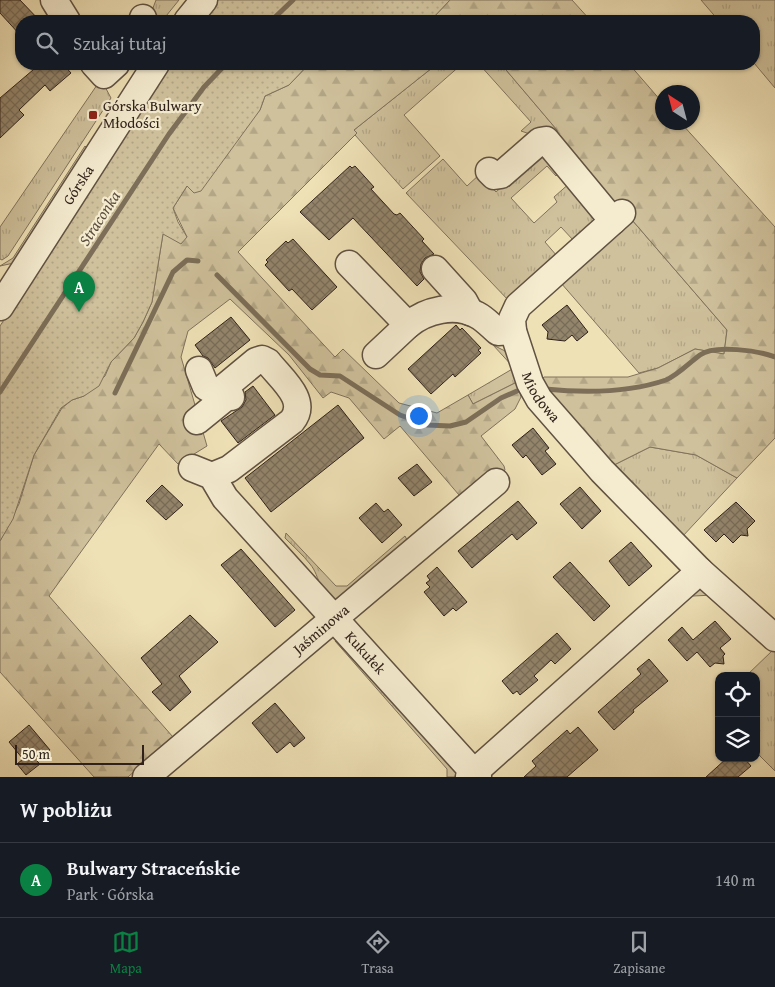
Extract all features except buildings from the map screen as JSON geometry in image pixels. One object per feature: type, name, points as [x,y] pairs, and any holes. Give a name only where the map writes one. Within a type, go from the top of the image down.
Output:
[{"type":"street","points":[[54,0],[63,15]]},
{"type":"street","points":[[192,15],[204,0]]},
{"type":"street","name":"Górska","points":[[4,292],[152,70]]},
{"type":"street","name":"Miodowa","points":[[489,171],[494,176],[501,175],[540,142],[546,140],[618,217],[518,306],[512,319],[513,331],[530,383],[539,400],[608,477],[700,571],[775,638]]},
{"type":"street","points":[[349,264],[408,325]]},
{"type":"street","points":[[435,269],[464,301],[470,312]]},
{"type":"street","points":[[376,355],[420,315],[445,309],[461,309],[470,312],[498,332],[513,331]]},
{"type":"street","name":"Kukułek","points":[[199,370],[206,387],[213,392],[221,390],[256,361],[262,359],[268,362],[292,393],[299,406],[298,413],[292,421],[229,469],[202,472],[334,616],[474,775]]},
{"type":"street","points":[[197,421],[229,395],[231,397]]},
{"type":"street","name":"Jaśminowa","points":[[146,777],[334,616],[496,482]]},
{"type":"street","points":[[474,775],[700,571]]},
{"type":"green space","points":[[156,0],[179,0],[167,15],[150,15]]},
{"type":"green space","points":[[218,0],[450,0],[436,15],[205,15]]},
{"type":"green space","points":[[450,0],[572,0],[586,15],[436,15]]},
{"type":"green space","points":[[701,0],[775,0],[775,88],[760,70],[760,15],[714,15]]},
{"type":"green space","points":[[165,70],[303,70],[289,85],[265,96],[260,110],[201,191],[194,193],[187,186],[173,208],[178,222],[187,237],[181,244],[163,234],[152,302],[143,322],[134,338],[111,362],[99,386],[61,408],[34,455],[13,519],[0,541],[0,326]]},
{"type":"green space","points":[[303,70],[429,70],[354,130],[357,133],[238,252],[335,357],[343,349],[399,403],[437,413],[468,395],[473,404],[517,382],[521,397],[515,409],[481,436],[505,470],[465,502],[400,426],[384,439],[349,398],[331,392],[323,398],[289,355],[230,299],[188,331],[181,357],[207,446],[178,464],[159,444],[49,596],[173,737],[128,777],[94,777],[0,672],[0,541],[19,504],[34,455],[62,408],[72,400],[84,396],[105,376],[111,362],[134,338],[143,322],[152,302],[163,234],[187,237],[173,208],[187,186],[190,186],[260,110],[265,96],[289,85]]},
{"type":"green space","points":[[429,70],[455,70],[404,115],[440,156],[403,189],[355,135],[357,133],[354,130]]},
{"type":"green space","points":[[484,70],[506,70],[557,130],[559,144],[521,131],[531,122]]},
{"type":"green space","points":[[506,70],[634,70],[655,94],[655,130],[687,130],[775,227],[775,438],[737,478],[696,455],[650,447],[612,466],[540,381],[544,377],[628,377],[658,368],[695,349],[724,354],[727,330],[620,206],[612,207],[559,144],[557,130]]},
{"type":"green space","points":[[103,83],[111,98],[8,256],[2,260],[0,259],[0,227],[97,85]]},
{"type":"green space","points":[[85,146],[88,149],[14,263],[0,266],[13,258]]},
{"type":"green space","points":[[541,152],[560,171],[556,176],[547,166],[511,198],[534,223],[557,202],[554,197],[571,182],[576,181],[598,225],[574,241],[561,227],[545,242],[557,256],[510,302],[406,193],[443,159],[467,186],[480,174],[496,192]]},
{"type":"green space","points":[[632,220],[727,330],[724,354],[695,349],[658,368],[639,373],[561,283]]},
{"type":"green space","points":[[493,345],[505,351],[509,358],[513,358],[517,371],[513,373],[517,382],[473,404],[468,395],[514,368]]},
{"type":"green space","points":[[650,447],[696,455],[737,478],[682,537],[612,466]]},
{"type":"green space","points":[[286,533],[336,586],[347,586],[405,536],[407,540],[337,601],[331,599],[323,591],[314,569],[285,538]]},
{"type":"green space","points":[[703,589],[717,592],[775,647],[775,771],[760,756],[760,672],[750,672],[773,650],[714,595],[693,596],[695,591]]},
{"type":"green space","points":[[335,641],[340,641],[456,772],[455,777],[447,777],[447,769]]},
{"type":"waterway","name":"Straconka","points":[[277,15],[293,0]]},
{"type":"waterway","name":"Straconka","points":[[0,392],[169,134],[204,87],[220,70]]},
{"type":"waterway","points":[[115,393],[173,272],[187,260],[198,261]]},
{"type":"waterway","points":[[217,275],[310,369],[320,375],[340,376],[400,415],[427,425],[450,426],[466,422],[501,398],[517,391]]},
{"type":"waterway","points":[[545,389],[606,391],[652,384],[670,378],[700,355],[716,350],[748,351],[775,357]]},
{"type":"place","name":"Górska Bulwary Młodości","points":[[93,115]]},
{"type":"place","name":"Bulwary Straceńskie","points":[[79,312]]}]
